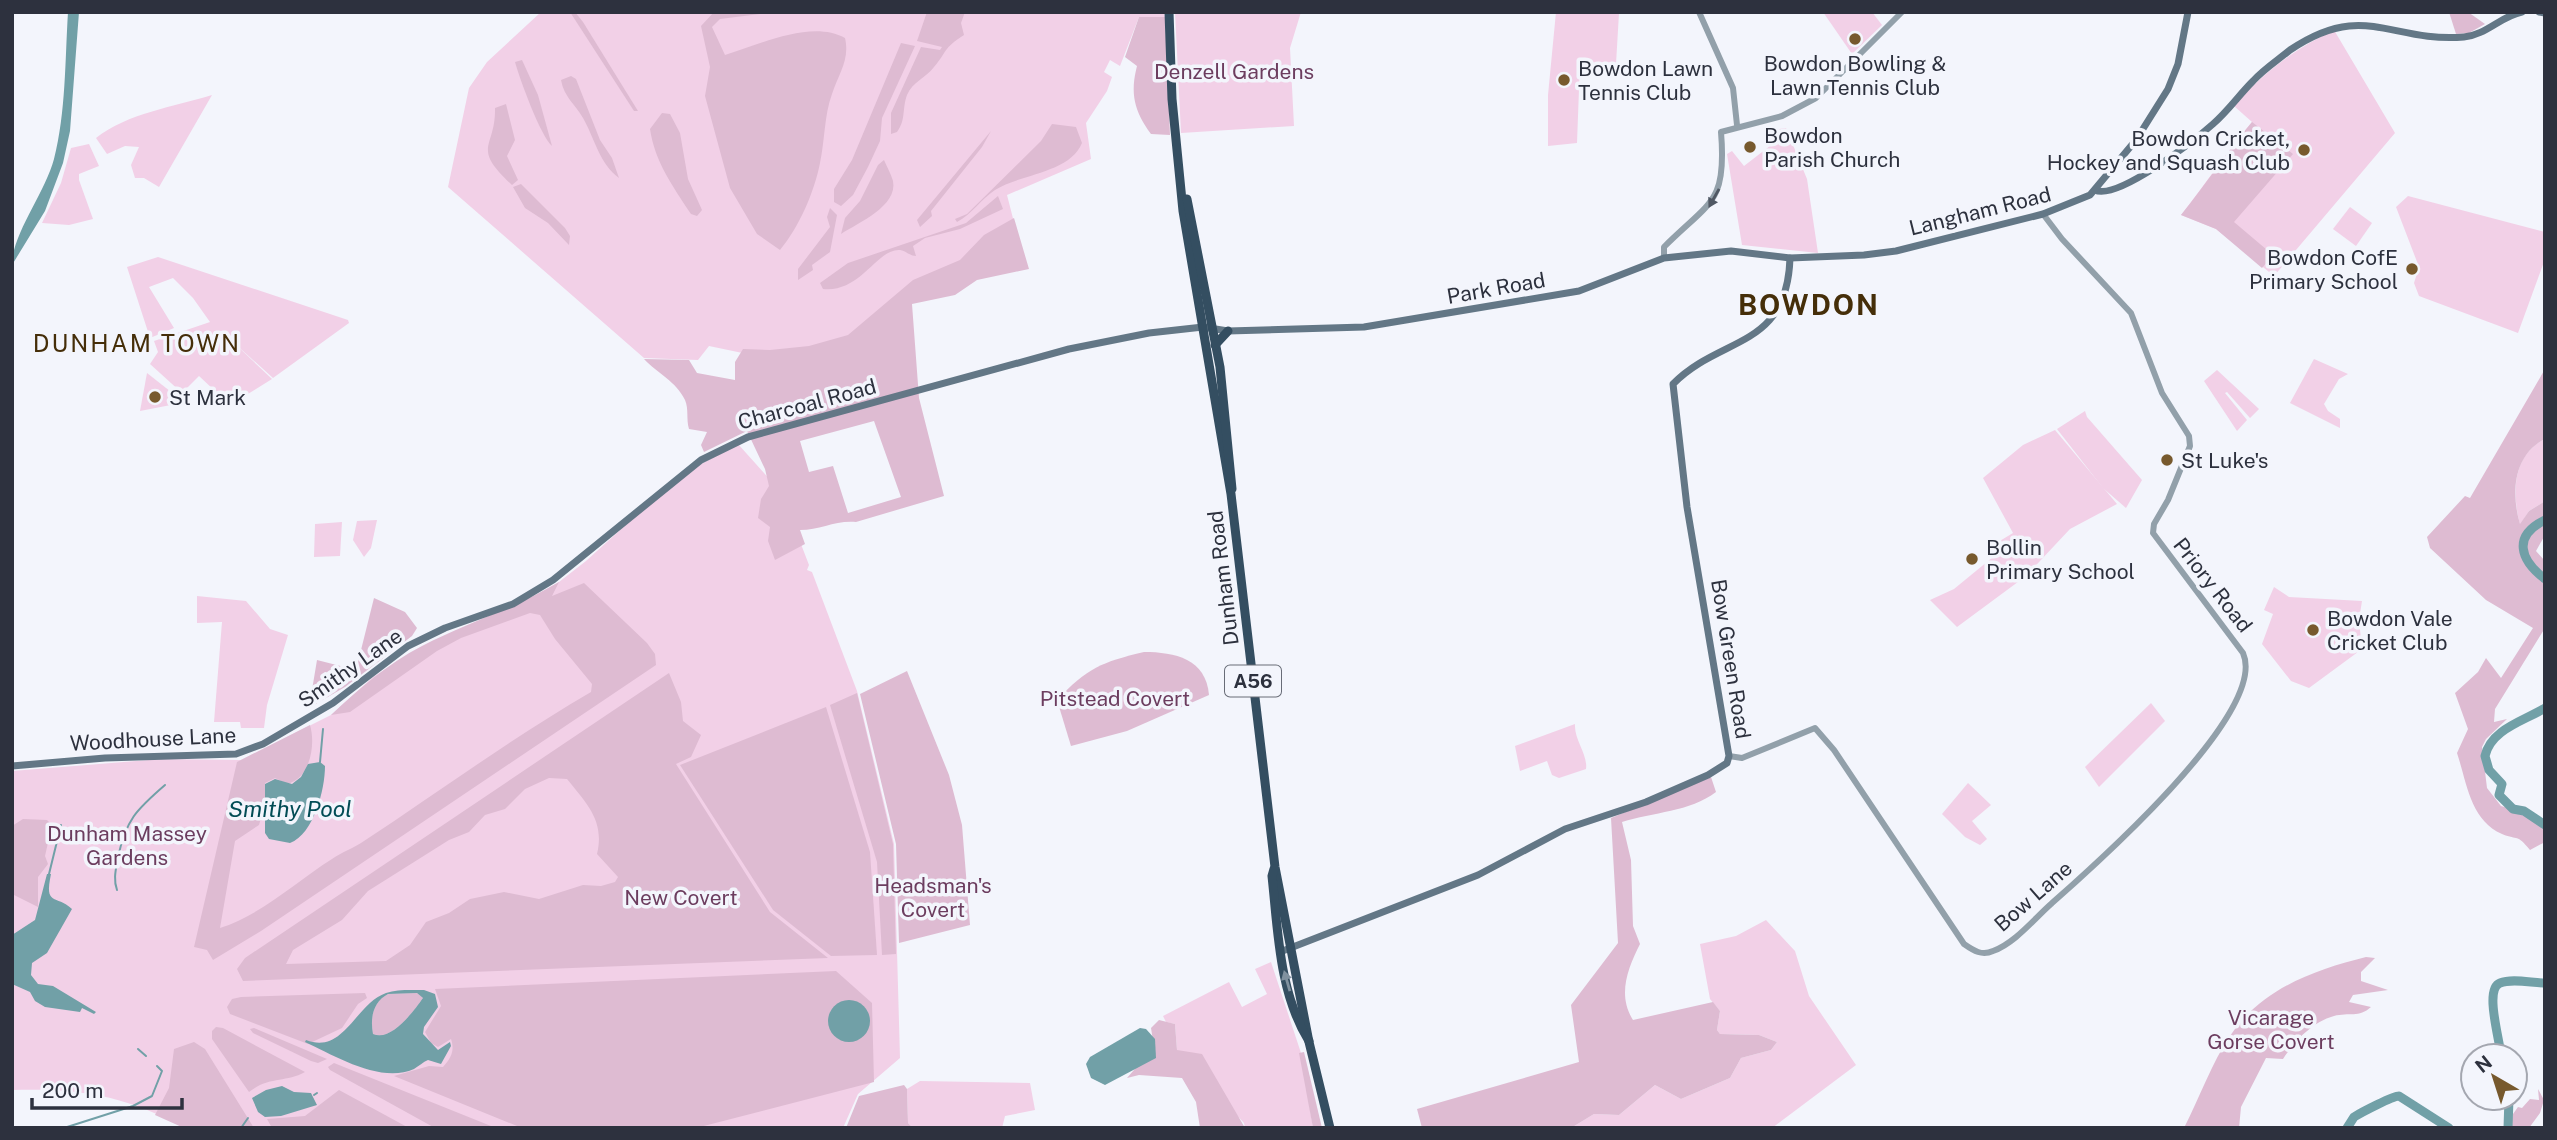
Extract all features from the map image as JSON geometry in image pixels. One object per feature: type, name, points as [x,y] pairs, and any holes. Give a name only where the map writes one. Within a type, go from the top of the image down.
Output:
[{"type":"highway","name":"Dunham Road","points":[[1169,12],[1172,99],[1189,251],[1231,495],[1275,867],[1272,876],[1295,1010],[1309,1042],[1330,1128]]},
{"type":"highway","name":"Dunham Road","points":[[1181,173],[1213,330],[1228,428],[1233,480],[1231,495]]},
{"type":"highway","points":[[1203,327],[1207,303]]},
{"type":"highway","points":[[1209,357],[1209,336],[1213,330]]},
{"type":"highway","points":[[1215,345],[1227,331]]},
{"type":"main road","name":"Langham Road","points":[[1790,258],[1896,251],[2077,203],[2095,190],[2136,140],[2163,100],[2178,64],[2188,12]]},
{"type":"main road","points":[[2095,190],[2106,192],[2143,175],[2190,143],[2226,112],[2258,76],[2311,36],[2328,27],[2350,22],[2427,36],[2466,37],[2522,12]]},
{"type":"main road","points":[[2539,12],[2545,13]]},
{"type":"main road","name":"Park Road","points":[[1203,327],[1227,331],[1340,330],[1579,291],[1664,258],[1742,251],[1790,258]]},
{"type":"main road","name":"Bow Green Road","points":[[1285,951],[1478,874],[1565,829],[1646,802],[1708,775],[1727,763],[1729,756],[1687,508],[1673,390],[1678,380],[1739,344],[1765,324],[1786,294],[1790,258]]},
{"type":"main road","name":"Charcoal Road","points":[[429,635],[513,604],[553,580],[595,549],[665,487],[726,445],[1069,349],[1203,327]]},
{"type":"main road","name":"Smithy Lane","points":[[291,729],[333,704],[390,658],[429,635]]},
{"type":"main road","name":"Woodhouse Lane","points":[[12,766],[105,758],[236,754],[291,729]]},
{"type":"street","points":[[1699,12],[1732,88],[1737,125]]},
{"type":"street","points":[[1664,258],[1664,247],[1706,210],[1717,194],[1724,167],[1721,132],[1737,125],[1782,116],[1816,98],[1902,12]]},
{"type":"street","name":"Priory Road","points":[[2043,214],[2062,239],[2131,313],[2162,393],[2189,436],[2190,446],[2168,500],[2154,524],[2153,533],[2245,659]]},
{"type":"street","name":"Bow Lane","points":[[1729,756],[1742,758],[1815,728],[1834,750],[1964,944],[1978,953],[1986,954],[2003,946],[2069,888],[2192,768],[2242,689],[2246,676],[2245,659]]},
{"type":"green space","points":[[541,12],[1164,12],[1165,17],[1139,17],[1120,66],[1110,60],[1104,72],[1112,77],[1107,91],[1086,123],[1091,159],[1007,195],[1017,234],[920,288],[849,348],[767,358],[709,346],[698,360],[644,358],[448,187],[469,88],[487,62]]},
{"type":"green space","points":[[570,12],[575,12],[583,22],[638,111],[634,111]]},
{"type":"green space","points":[[714,12],[775,12],[720,19],[712,27],[725,55],[801,32],[817,31],[845,38],[845,60],[829,102],[822,154],[814,186],[805,209],[780,250],[757,234],[730,188],[705,96],[710,67],[701,26]]},
{"type":"green space","points":[[927,12],[965,12],[961,23],[964,35],[949,47],[931,71],[910,90],[900,128],[891,134],[891,113],[921,47],[940,50],[942,47],[917,41]]},
{"type":"green space","name":"Denzell Gardens","points":[[1175,12],[1301,12],[1290,48],[1294,126],[1181,133]]},
{"type":"green space","name":"Bowdon Lawn Tennis Club","points":[[1556,12],[1619,13],[1616,64],[1580,62],[1577,143],[1548,146],[1548,95]]},
{"type":"green space","name":"Bowdon Bowling & Lawn Tennis Club","points":[[1823,12],[1872,12],[1882,25],[1852,54]]},
{"type":"green space","points":[[2449,12],[2468,12],[2485,24],[2469,33],[2456,34]]},
{"type":"green space","points":[[1139,17],[1165,17],[1170,135],[1151,134],[1135,102],[1137,66],[1125,57]]},
{"type":"green space","name":"Bowdon Cricket, Hockey and Squash Club","points":[[2334,30],[2395,133],[2274,276],[2216,229],[2181,215],[2252,122],[2234,106],[2280,63],[2305,45]]},
{"type":"green space","points":[[901,43],[915,46],[882,118],[880,141],[868,167],[853,195],[841,206],[834,202],[834,189],[852,160]]},
{"type":"green space","points":[[522,60],[538,95],[552,146],[547,141],[521,81],[515,62]]},
{"type":"green space","points":[[571,76],[576,79],[600,140],[612,158],[619,178],[602,158],[583,118],[565,91],[561,80]]},
{"type":"green space","points":[[212,95],[159,187],[144,178],[135,178],[131,165],[139,147],[125,146],[107,154],[96,138],[122,122]]},
{"type":"green space","points":[[506,104],[515,140],[507,156],[518,180],[512,185],[499,172],[488,154],[495,108]]},
{"type":"green space","points":[[662,113],[670,114],[680,133],[688,179],[702,210],[697,216],[691,214],[665,173],[652,141],[650,129]]},
{"type":"green space","points":[[2252,122],[2293,154],[2234,222],[2273,255],[2262,268],[2216,229],[2181,215]]},
{"type":"green space","points":[[1052,124],[1076,127],[1082,143],[1076,153],[1056,167],[995,190],[967,215],[957,222],[955,219],[967,214],[1041,141]]},
{"type":"green space","points":[[1786,128],[1807,179],[1818,253],[1742,245],[1727,154],[1732,151],[1744,166],[1775,142],[1772,130]]},
{"type":"green space","points":[[991,131],[982,147],[931,211],[932,216],[920,227],[917,220]]},
{"type":"green space","points":[[89,144],[99,166],[79,174],[79,180],[93,219],[69,225],[42,223],[61,183],[71,148]]},
{"type":"green space","points":[[884,160],[893,181],[889,198],[875,213],[841,234],[845,218],[860,201],[878,165]]},
{"type":"green space","points":[[521,184],[565,228],[570,236],[569,245],[548,223],[525,208],[513,187]]},
{"type":"green space","points":[[998,196],[1003,209],[960,229],[925,238],[913,246],[916,256],[900,250],[892,251],[848,284],[823,289],[820,283],[848,263],[966,223]]},
{"type":"green space","name":"Bowdon CofE Primary School","points":[[2408,196],[2545,232],[2545,259],[2518,333],[2419,296],[2414,283],[2419,267],[2396,207]]},
{"type":"green space","points":[[2350,207],[2372,223],[2356,246],[2333,229]]},
{"type":"green space","points":[[830,208],[837,215],[830,252],[812,265],[813,270],[798,280],[798,269],[830,227],[827,217]]},
{"type":"green space","points":[[1014,218],[1029,269],[977,280],[955,295],[912,304],[919,398],[944,496],[856,522],[800,530],[805,544],[775,560],[768,541],[770,527],[758,518],[761,499],[769,486],[765,469],[747,431],[704,452],[701,445],[707,432],[689,429],[686,403],[681,393],[644,359],[689,360],[697,373],[735,380],[735,362],[743,349],[770,350],[809,346],[848,335],[913,280],[960,260],[984,235]],"holes":[[[874,421],[901,497],[848,513],[833,466],[809,472],[800,441]]]},
{"type":"green space","points":[[158,257],[348,320],[349,323],[273,378],[232,341],[272,379],[230,405],[199,376],[182,393],[150,364],[158,352],[154,341],[210,322],[193,298],[173,278],[149,287],[174,328],[150,338],[127,267]]},
{"type":"green space","points":[[2314,359],[2348,374],[2339,379],[2324,404],[2328,411],[2340,419],[2340,428],[2290,403]]},
{"type":"green space","points":[[2545,369],[2545,439],[2534,446],[2521,465],[2517,476],[2516,500],[2520,524],[2529,511],[2545,501],[2545,535],[2536,551],[2545,561],[2545,628],[2495,709],[2494,722],[2507,719],[2486,739],[2482,747],[2487,788],[2501,806],[2524,813],[2545,829],[2545,842],[2530,850],[2519,839],[2491,828],[2471,800],[2457,753],[2468,729],[2455,693],[2478,672],[2486,658],[2501,678],[2533,628],[2486,600],[2430,548],[2427,537],[2465,496],[2470,498]]},
{"type":"green space","points":[[2217,370],[2259,409],[2250,418],[2227,392],[2225,393],[2247,420],[2237,431],[2204,381]]},
{"type":"green space","points":[[147,373],[180,399],[176,404],[140,411]]},
{"type":"green space","points":[[2085,411],[2087,417],[2142,480],[2126,508],[2103,488],[2057,429]]},
{"type":"green space","points":[[2055,430],[2117,504],[2070,529],[2026,576],[1957,627],[1930,600],[1954,589],[1993,557],[1988,548],[2013,533],[1983,478],[2023,445]]},
{"type":"green space","points":[[2545,439],[2545,501],[2529,511],[2520,525],[2516,488],[2520,465],[2534,446]]},
{"type":"green space","name":"Dunham Massey Gardens","points":[[738,444],[781,492],[809,565],[807,570],[812,572],[857,691],[894,844],[900,1058],[858,1094],[843,1128],[184,1128],[142,1108],[101,1096],[59,1090],[12,1090],[12,771],[161,759],[241,760],[331,715],[373,677],[419,648],[524,602],[559,582],[651,502],[701,464]]},
{"type":"green space","points":[[377,520],[371,548],[364,557],[353,540],[357,521]]},
{"type":"green space","points":[[342,522],[340,556],[314,557],[315,524]]},
{"type":"green space","points":[[559,582],[552,596],[584,583],[647,643],[655,654],[656,665],[261,931],[213,960],[207,950],[194,947],[237,762],[310,725],[312,742],[306,768],[295,781],[287,784],[275,778],[265,783],[265,804],[259,825],[235,841],[220,928],[250,915],[504,746],[591,692],[592,684],[555,639],[540,615],[530,613],[461,638],[437,651],[350,712],[331,715],[374,678],[409,653]]},
{"type":"green space","name":"Bowdon Vale Cricket Club","points":[[2274,587],[2289,597],[2362,601],[2359,620],[2362,649],[2309,688],[2291,681],[2262,644],[2273,614],[2264,610]]},
{"type":"green space","points":[[197,596],[246,601],[270,629],[288,635],[267,705],[264,728],[241,728],[240,722],[214,722],[222,622],[197,623]]},
{"type":"green space","points":[[374,598],[405,612],[417,628],[412,636],[345,687],[314,705],[312,690],[317,660],[356,670]]},
{"type":"green space","name":"Pitstead Covert","points":[[1144,652],[1167,654],[1187,660],[1202,673],[1209,695],[1127,731],[1071,746],[1057,700],[1077,680],[1096,668]]},
{"type":"green space","name":"Headsman's Covert","points":[[907,671],[949,775],[962,825],[970,925],[899,943],[896,844],[860,694]]},
{"type":"green space","name":"New Covert","points":[[669,673],[681,702],[683,721],[701,735],[691,757],[676,764],[770,912],[828,958],[243,981],[237,969],[245,958]],"holes":[[[549,778],[567,779],[593,814],[598,832],[597,854],[618,877],[615,882],[601,886],[583,885],[539,899],[504,892],[470,899],[449,913],[426,922],[410,945],[386,961],[286,964],[293,950],[342,920],[368,891],[449,840],[469,832],[485,815],[505,809],[525,789]]]},
{"type":"green space","points":[[857,693],[893,844],[896,954],[882,955],[877,862],[830,705]]},
{"type":"green space","points":[[2151,703],[2165,721],[2099,787],[2085,767]]},
{"type":"green space","points":[[826,707],[870,852],[877,955],[831,956],[773,910],[680,765]]},
{"type":"green space","points":[[1575,724],[1586,769],[1559,778],[1552,775],[1547,761],[1520,771],[1515,746]]},
{"type":"green space","points":[[1711,777],[1716,792],[1706,799],[1683,808],[1622,822],[1631,860],[1633,926],[1640,944],[1626,982],[1628,1011],[1633,1020],[1713,1002],[1720,1011],[1717,1030],[1720,1034],[1759,1035],[1777,1042],[1771,1050],[1741,1058],[1730,1078],[1681,1099],[1655,1085],[1619,1115],[1594,1114],[1571,1128],[1422,1128],[1417,1109],[1579,1062],[1571,1005],[1618,943],[1611,818]]},
{"type":"green space","points":[[1968,783],[1991,805],[1972,821],[1987,839],[1980,845],[1965,837],[1942,814]]},
{"type":"green space","points":[[23,819],[47,820],[52,825],[45,856],[48,864],[38,877],[38,907],[12,894],[12,826]]},
{"type":"green space","points":[[1766,920],[1795,951],[1809,996],[1856,1065],[1772,1128],[1571,1128],[1594,1114],[1619,1115],[1655,1085],[1681,1099],[1730,1078],[1741,1058],[1771,1050],[1777,1042],[1759,1035],[1720,1034],[1717,1030],[1720,1011],[1710,999],[1700,944],[1736,936]]},
{"type":"green space","name":"Vicarage Gorse Covert","points":[[2366,957],[2375,958],[2361,972],[2361,981],[2388,990],[2353,995],[2349,1002],[2371,1007],[2358,1014],[2326,1019],[2305,1033],[2283,1059],[2266,1058],[2241,1107],[2239,1128],[2184,1128],[2223,1046],[2257,1006],[2308,975]]},
{"type":"green space","points":[[1271,962],[1301,1053],[1313,1128],[1245,1128],[1244,1123],[1177,1050],[1175,1024],[1166,1022],[1163,1016],[1229,982],[1242,1007],[1267,994],[1255,969]]},
{"type":"green space","points":[[836,971],[872,1003],[874,1082],[696,1128],[522,1128],[394,1076],[429,1066],[443,1067],[450,1057],[453,1047],[451,1039],[438,1047],[431,1043],[425,1032],[441,1006],[435,989]]},
{"type":"green space","points":[[365,993],[367,998],[358,1004],[342,1028],[308,1044],[230,1014],[227,1007],[232,999],[241,997]]},
{"type":"green space","points":[[417,993],[423,998],[408,1018],[394,1030],[387,1034],[373,1034],[374,1011],[379,1001],[388,994]]},
{"type":"green space","points":[[1159,1020],[1175,1024],[1177,1050],[1202,1054],[1245,1128],[1200,1128],[1196,1102],[1182,1078],[1139,1075],[1127,1078],[1154,1047],[1151,1028]]},
{"type":"green space","points":[[216,1027],[223,1028],[305,1072],[263,1084],[249,1092],[212,1039],[212,1031]]},
{"type":"green space","points":[[254,1028],[327,1059],[318,1063],[311,1061],[253,1033],[250,1029]]},
{"type":"green space","points":[[194,1042],[205,1049],[254,1128],[184,1128],[155,1115],[169,1088],[174,1049]]},
{"type":"green space","points":[[1304,1052],[1322,1128],[1313,1128],[1299,1053]]},
{"type":"green space","points":[[334,1063],[496,1128],[435,1128],[330,1070],[328,1067]]},
{"type":"green space","points":[[920,1081],[1030,1083],[1035,1110],[1005,1116],[1002,1128],[913,1128],[908,1123],[907,1089]]},
{"type":"green space","points":[[904,1085],[907,1089],[908,1123],[913,1128],[846,1128],[859,1096]]},
{"type":"green space","points":[[2538,1089],[2544,1100],[2540,1113],[2529,1128],[2510,1128],[2514,1112],[2529,1112],[2529,1100],[2539,1100]]},
{"type":"green space","points":[[339,1090],[409,1128],[272,1128],[267,1119],[305,1116]]},
{"type":"water","points":[[68,12],[79,12],[70,131],[63,163],[45,211],[12,265],[17,240],[50,172],[58,141],[63,104]]},
{"type":"water","name":"Smithy Pool","points":[[320,762],[325,766],[323,786],[312,821],[298,838],[290,843],[269,839],[265,833],[265,784],[275,779],[292,784],[301,777],[308,764]]},
{"type":"water","points":[[47,874],[51,874],[50,896],[72,909],[47,953],[32,963],[31,975],[38,984],[53,986],[96,1012],[94,1014],[82,1008],[80,1012],[45,1007],[35,1001],[30,992],[12,984],[12,935],[35,920]]},
{"type":"water","points":[[424,990],[435,994],[438,1007],[424,1027],[423,1034],[438,1050],[450,1042],[451,1046],[441,1064],[428,1060],[401,1073],[373,1071],[344,1061],[305,1042],[330,1041],[340,1035],[366,1007],[386,993]],"holes":[[[417,993],[423,998],[401,1024],[387,1034],[373,1034],[374,1011],[383,997],[388,994]]]},
{"type":"water","points":[[849,1000],[864,1006],[870,1021],[864,1036],[849,1042],[834,1036],[828,1021],[834,1006]]},
{"type":"water","points":[[1140,1028],[1146,1029],[1155,1039],[1156,1058],[1105,1085],[1091,1078],[1086,1064],[1090,1057]]},
{"type":"water","points":[[282,1086],[294,1092],[311,1093],[317,1105],[281,1116],[265,1117],[258,1112],[252,1098],[266,1090]]},
{"type":"waterway","points":[[2545,520],[2528,533],[2523,548],[2530,564],[2545,579]]},
{"type":"waterway","points":[[2545,708],[2501,732],[2488,747],[2485,756],[2489,770],[2502,784],[2499,795],[2513,809],[2524,811],[2545,825]]},
{"type":"waterway","points":[[320,762],[323,729]]},
{"type":"waterway","points":[[117,890],[116,866],[129,825],[139,809],[165,785]]},
{"type":"waterway","points":[[49,874],[61,825]]},
{"type":"waterway","points":[[2499,1042],[2493,1005],[2495,987],[2510,981],[2545,983]]},
{"type":"waterway","points":[[138,1049],[146,1056]]},
{"type":"waterway","points":[[64,1128],[133,1106],[152,1096],[162,1071],[157,1066]]},
{"type":"waterway","points":[[2347,1128],[2354,1117],[2399,1096],[2449,1128]]},
{"type":"waterway","points":[[2508,1128],[2509,1112]]},
{"type":"waterway","points":[[241,1128],[248,1118]]},
{"type":"place","name":"Bowdon Bowling & Lawn Tennis Club","points":[[1855,39]]},
{"type":"place","name":"Bowdon Lawn Tennis Club","points":[[1564,80]]},
{"type":"place","name":"Bowdon Parish Church","points":[[1750,147]]},
{"type":"place","name":"Bowdon Cricket, Hockey and Squash Club","points":[[2304,150]]},
{"type":"place","name":"Bowdon CofE Primary School","points":[[2412,269]]},
{"type":"place","name":"St Mark","points":[[155,397]]},
{"type":"place","name":"St Luke's","points":[[2167,460]]},
{"type":"place","name":"Bollin Primary School","points":[[1972,559]]},
{"type":"place","name":"Bowdon Vale Cricket Club","points":[[2313,630]]},
{"type":"district","name":"BOWDON","points":[[1809,304]]},
{"type":"district","name":"DUNHAM TOWN","points":[[137,343]]}]
